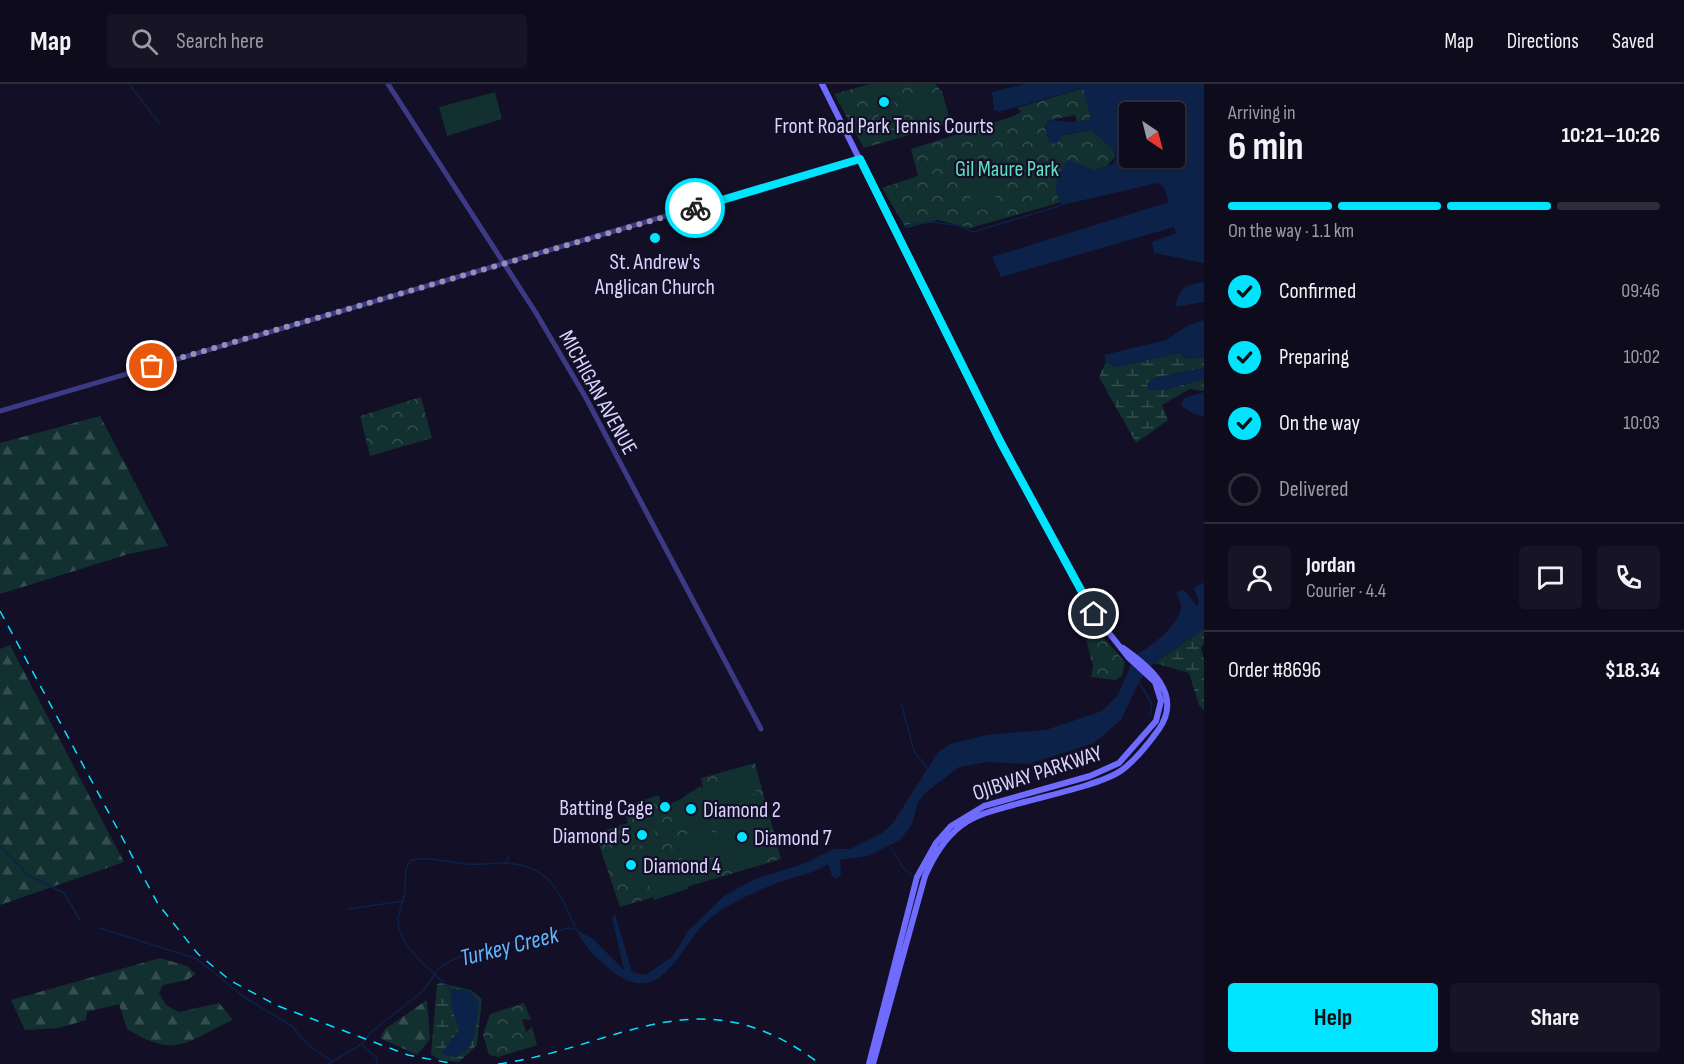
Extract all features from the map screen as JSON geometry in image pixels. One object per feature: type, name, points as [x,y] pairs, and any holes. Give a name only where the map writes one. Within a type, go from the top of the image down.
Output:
[{"type":"main road","name":"OJIBWAY PARKWAY","points":[[822,84],[1038,511],[1094,614],[1118,644],[1166,690],[1167,710],[1164,720],[1148,743],[1123,769],[1094,782],[983,814],[963,825],[934,855],[925,876],[873,1064]]},
{"type":"main road","name":"OJIBWAY PARKWAY","points":[[868,1064],[917,877],[936,843],[951,826],[984,806],[1090,776],[1119,764],[1149,731],[1159,713],[1160,693],[1151,674]]},
{"type":"street","name":"MICHIGAN AVENUE","points":[[388,84],[504,264],[586,398],[761,729]]},
{"type":"street","points":[[0,411],[860,159]]},
{"type":"green space","points":[[870,84],[935,84],[942,92],[951,123],[864,148],[834,94]]},
{"type":"green space","name":"Front Road Park Tennis Courts","points":[[889,84],[899,119],[881,125],[869,85]]},
{"type":"green space","name":"Gil Maure Park","points":[[1084,88],[1091,120],[1077,122],[1075,115],[1050,120],[1045,126],[1048,138],[1092,130],[1113,149],[1115,157],[1107,166],[1115,187],[970,228],[938,220],[906,228],[882,188],[918,176],[911,149],[1011,117],[1021,112],[1017,108]]},
{"type":"green space","points":[[495,92],[502,119],[447,136],[439,107]]},
{"type":"green space","points":[[936,92],[949,120],[919,128],[910,112],[917,98]]},
{"type":"green space","points":[[988,171],[998,205],[975,212],[965,178]]},
{"type":"green space","points":[[1179,353],[1187,359],[1204,357],[1204,368],[1154,378],[1164,390],[1204,379],[1204,391],[1190,389],[1162,405],[1168,420],[1136,443],[1099,377],[1106,362],[1115,367]]},
{"type":"green space","points":[[421,397],[432,438],[370,456],[360,416]]},
{"type":"green space","points":[[100,416],[168,546],[129,554],[0,594],[0,443]]},
{"type":"green space","points":[[1204,629],[1204,644],[1201,648],[1204,660],[1204,711],[1199,705],[1189,673],[1154,663]]},
{"type":"green space","points":[[1101,635],[1125,662],[1122,676],[1115,680],[1091,677],[1093,666],[1086,640]]},
{"type":"green space","points":[[10,645],[124,862],[0,905],[0,649]]},
{"type":"green space","points":[[755,763],[781,859],[620,907],[595,833],[628,823],[623,807],[659,795],[662,808],[703,788],[701,778]]},
{"type":"green space","points":[[738,770],[752,780],[757,792],[729,807],[725,805],[716,775]]},
{"type":"green space","name":"Diamond 2","points":[[701,786],[713,822],[673,829],[674,813],[679,802]]},
{"type":"green space","name":"Diamond 7","points":[[759,798],[775,854],[773,857],[718,873],[713,848],[719,825],[736,807]]},
{"type":"green space","name":"Diamond 5","points":[[652,815],[657,845],[626,846],[633,826]]},
{"type":"green space","points":[[712,829],[712,844],[708,858],[700,868],[687,875],[674,837]]},
{"type":"green space","name":"Diamond 4","points":[[612,846],[651,855],[640,891],[626,884],[617,874],[613,862]]},
{"type":"green space","points":[[667,851],[680,870],[688,889],[654,900],[647,879],[656,861]]},
{"type":"green space","points":[[160,958],[187,966],[196,974],[187,980],[163,985],[159,993],[166,1005],[179,1012],[219,1003],[233,1020],[181,1044],[158,1044],[127,1029],[119,1004],[87,1012],[86,1020],[59,1028],[25,1030],[11,1000]]},
{"type":"green space","points":[[437,984],[471,990],[482,999],[477,1045],[459,1062],[440,1060],[431,1054]]},
{"type":"green space","points":[[427,1000],[430,1039],[417,1055],[380,1038],[385,1029]]},
{"type":"green space","points":[[524,1003],[531,1020],[522,1019],[526,1032],[532,1027],[537,1045],[498,1057],[489,1055],[483,1035],[490,1014]]},
{"type":"water","points":[[1025,84],[1204,84],[1204,263],[1154,253],[1152,242],[1176,233],[1174,227],[1001,277],[992,257],[1169,202],[1163,186],[1158,183],[1062,205],[1057,193],[1056,182],[1068,160],[1095,170],[1113,164],[1116,157],[1113,149],[1092,130],[1063,135],[1056,144],[1049,141],[1046,127],[1048,120],[1077,122],[1091,120],[1083,88],[999,112],[994,110],[992,92]]},
{"type":"water","points":[[1204,282],[1204,302],[1175,307],[1184,288]]},
{"type":"water","points":[[1204,320],[1204,357],[1187,359],[1179,353],[1115,367],[1106,362],[1104,355],[1166,340],[1187,326]]},
{"type":"water","points":[[1204,368],[1204,379],[1164,390],[1148,390],[1147,383],[1154,378]]},
{"type":"water","points":[[1204,392],[1204,416],[1196,415],[1181,406],[1184,398]]},
{"type":"water","name":"Turkey Creek","points":[[1204,583],[1204,629],[1154,663],[1139,682],[1121,720],[1094,743],[1029,764],[987,762],[959,767],[925,793],[918,802],[912,824],[900,840],[868,856],[840,860],[841,875],[837,879],[832,876],[828,864],[816,871],[783,881],[729,905],[703,925],[670,968],[662,976],[652,981],[642,983],[630,981],[616,974],[593,954],[576,930],[592,938],[624,970],[612,918],[615,914],[632,972],[646,975],[673,956],[688,931],[724,896],[755,879],[803,864],[833,849],[850,849],[882,833],[893,823],[938,752],[950,744],[987,735],[1046,730],[1102,711],[1118,695],[1135,655],[1156,641],[1177,619],[1181,605],[1176,592],[1184,590],[1197,606],[1199,602],[1194,588]]},
{"type":"water","points":[[451,990],[469,991],[479,1001],[475,1034],[469,1048],[456,1058],[441,1054],[459,1030],[451,1001]]},
{"type":"waterway","points":[[129,84],[160,124]]},
{"type":"waterway","points":[[904,226],[931,222],[957,225],[973,232],[1062,205]]},
{"type":"waterway","points":[[1139,682],[1152,704],[1150,716]]},
{"type":"waterway","points":[[901,703],[914,751],[927,768]]},
{"type":"waterway","points":[[0,846],[28,875],[64,893],[80,920]]},
{"type":"waterway","points":[[891,847],[903,868],[912,875]]},
{"type":"waterway","points":[[506,863],[509,856]]},
{"type":"waterway","points":[[451,990],[411,951],[400,932],[398,918],[404,895],[406,871],[411,860],[432,859],[471,864],[503,863],[532,869],[551,883],[576,929]]},
{"type":"waterway","points":[[348,909],[404,901]]},
{"type":"waterway","points":[[100,928],[197,959],[244,997],[292,1026],[308,1045],[332,1061]]},
{"type":"waterway","name":"Turkey Creek","points":[[328,1064],[362,1044],[370,1033],[423,991],[439,968],[456,958],[542,934],[569,928],[577,930]]},
{"type":"waterway","points":[[362,1045],[377,1058],[377,1064]]},
{"type":"railway","points":[[0,611],[158,904],[198,954],[231,981],[278,1006],[408,1055],[455,1064]]},
{"type":"railway","points":[[498,1064],[542,1055],[660,1023],[697,1019],[736,1023],[776,1037],[820,1064]]},
{"type":"way so far","points":[[152,366],[695,208]]},
{"type":"place","name":"Front Road Park Tennis Courts","points":[[884,102]]},
{"type":"place","name":"St. Andrew's Anglican Church","points":[[655,238]]},
{"type":"place","name":"Batting Cage","points":[[665,807]]},
{"type":"place","name":"Diamond 2","points":[[691,809]]},
{"type":"place","name":"Diamond 5","points":[[642,835]]},
{"type":"place","name":"Diamond 7","points":[[742,837]]},
{"type":"place","name":"Diamond 4","points":[[631,865]]},
{"type":"route","points":[[695,208],[860,159],[908,251],[1001,443],[1094,614]]}]
